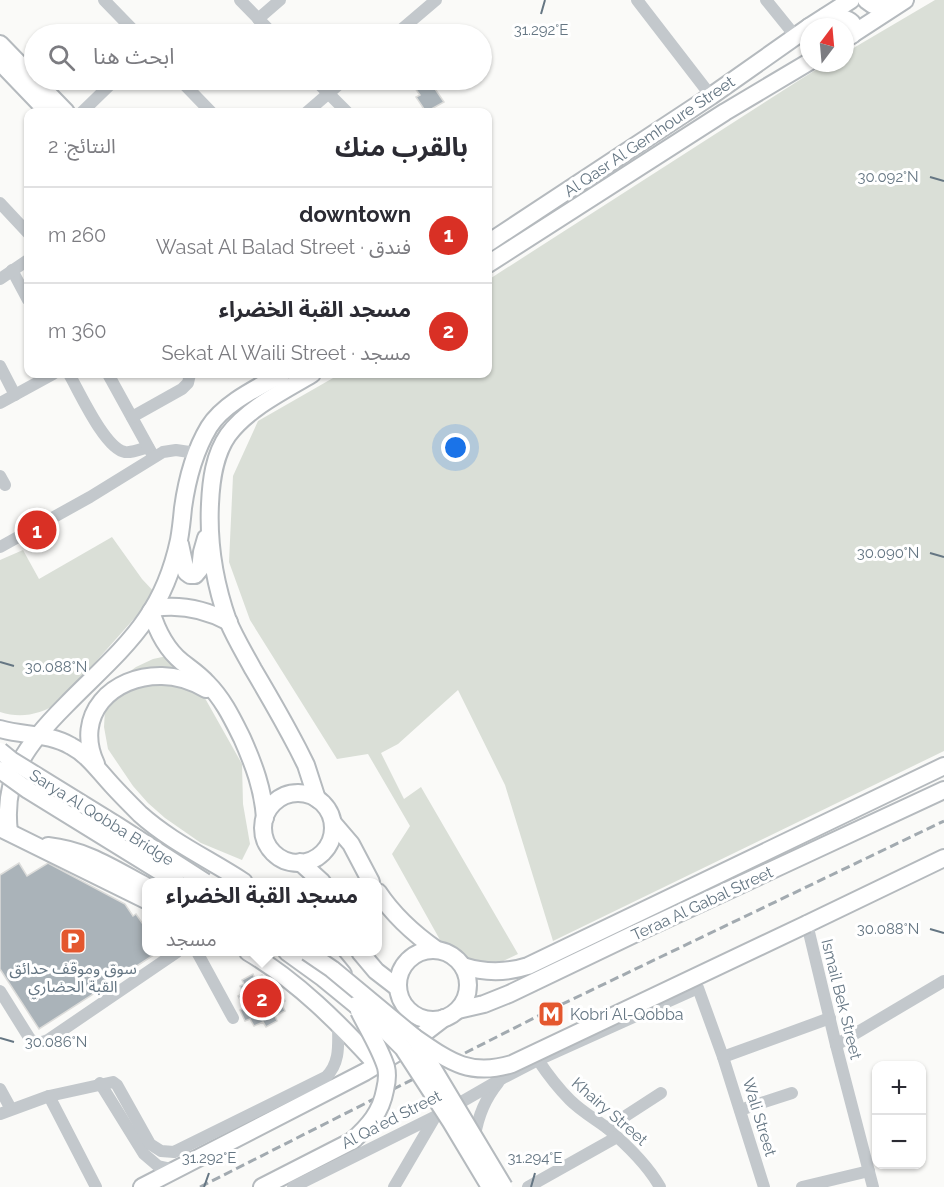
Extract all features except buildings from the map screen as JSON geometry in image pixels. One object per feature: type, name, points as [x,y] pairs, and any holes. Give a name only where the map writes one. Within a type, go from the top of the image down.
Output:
[{"type":"main road","name":"Al Qasr Al Gemhoure Street","points":[[822,18],[851,0]]},
{"type":"main road","points":[[866,0],[873,5],[902,2]]},
{"type":"main road","points":[[854,33],[902,2]]},
{"type":"main road","points":[[825,16],[842,18]]},
{"type":"main road","name":"Al Qasr Al Gemhoure Street","points":[[492,240],[711,96],[800,34]]},
{"type":"main road","points":[[0,44],[24,69]]},
{"type":"main road","points":[[0,62],[24,87]]},
{"type":"main road","name":"Al Qasr Al Gemhoure Street","points":[[492,261],[725,112],[800,67]]},
{"type":"main road","points":[[27,90],[44,108]]},
{"type":"main road","points":[[45,90],[62,108]]},
{"type":"main road","points":[[142,898],[4,830],[12,780],[20,760],[38,735],[128,642],[152,610],[166,582],[179,540],[186,493],[196,453],[211,424],[225,409],[267,378]]},
{"type":"main road","points":[[306,378],[246,416],[228,435],[216,459],[212,476],[210,532],[214,568],[229,622],[298,749],[317,799]]},
{"type":"main road","points":[[179,540],[186,572],[195,575],[199,571],[202,552],[210,532]]},
{"type":"main road","points":[[152,610],[173,606],[192,608],[229,622]]},
{"type":"main road","points":[[152,610],[159,634],[166,644],[182,662],[207,683],[220,699],[234,723],[256,770],[262,794],[264,833],[269,846],[285,860],[300,862],[314,859],[325,850],[332,837],[333,822]]},
{"type":"main road","points":[[101,772],[89,743],[91,720],[102,700],[113,690],[141,678],[163,676],[195,683],[220,699]]},
{"type":"main road","points":[[0,729],[19,734],[49,737],[70,745],[79,751],[129,803],[154,825],[237,878]]},
{"type":"main road","points":[[0,751],[38,735]]},
{"type":"main road","name":"Sarya Al Qobba Bridge","points":[[0,751],[199,878]]},
{"type":"main road","name":"Teraa Al Gabal Street","points":[[451,1014],[496,1000],[628,928],[944,766]]},
{"type":"main road","name":"Sarya Al Qobba Bridge","points":[[0,770],[28,790],[171,878]]},
{"type":"main road","name":"Teraa Al Gabal Street","points":[[463,966],[491,972],[519,969],[628,928],[944,790]]},
{"type":"main road","points":[[264,818],[271,806],[282,796],[304,793],[317,799],[327,809],[333,822],[351,844],[369,878]]},
{"type":"main road","points":[[35,845],[75,850],[142,883]]},
{"type":"main road","points":[[314,956],[414,1037],[450,1061],[474,1069],[500,1068],[944,858]]},
{"type":"main road","points":[[300,862],[318,878]]},
{"type":"main road","points":[[142,1187],[377,1065],[451,1014],[466,997],[468,989],[463,966],[452,955],[437,950],[419,937],[382,897]]},
{"type":"main road","points":[[437,950],[422,951],[408,959],[400,972],[398,988],[403,1003],[421,1017],[436,1019],[451,1014]]},
{"type":"main road","points":[[255,956],[296,985],[377,1065]]},
{"type":"main road","points":[[294,956],[357,1005],[403,1048],[490,1187]]},
{"type":"main road","points":[[329,956],[351,984]]},
{"type":"main road","points":[[364,956],[376,970],[398,988]]},
{"type":"main road","points":[[262,1187],[352,1141],[378,1113],[383,1103],[387,1078],[386,1067],[357,1005]]},
{"type":"main road","points":[[358,1044],[368,1043],[377,1038],[408,1009]]},
{"type":"main road","points":[[414,1037],[504,1187]]},
{"type":"street","points":[[104,0],[127,24]]},
{"type":"street","points":[[240,0],[262,24]]},
{"type":"street","points":[[258,20],[280,0]]},
{"type":"street","points":[[408,24],[436,0]]},
{"type":"street","points":[[637,0],[711,96]]},
{"type":"street","points":[[766,0],[800,26]]},
{"type":"street","points":[[86,108],[105,90]]},
{"type":"street","points":[[190,90],[207,108]]},
{"type":"street","points":[[325,90],[343,108]]},
{"type":"street","points":[[311,108],[332,90]]},
{"type":"street","points":[[0,203],[24,229]]},
{"type":"street","points":[[0,279],[24,262]]},
{"type":"street","points":[[12,270],[24,292]]},
{"type":"street","points":[[0,366],[15,395]]},
{"type":"street","points":[[0,403],[46,378]]},
{"type":"street","points":[[71,378],[98,426],[117,448],[126,452],[176,450],[196,453]]},
{"type":"street","points":[[111,378],[151,452]]},
{"type":"street","points":[[132,417],[182,389],[189,378]]},
{"type":"street","points":[[0,547],[90,497],[151,452]]},
{"type":"street","name":"Ismail Bek Street","points":[[807,924],[873,1187]]},
{"type":"street","points":[[0,991],[27,1035],[34,1041],[45,1041],[170,956]]},
{"type":"street","points":[[200,956],[233,1018]]},
{"type":"street","points":[[836,1045],[944,981]]},
{"type":"street","name":"Wali Street","points":[[698,988],[723,1057],[764,1187]]},
{"type":"street","name":"Al Qa'ed Street","points":[[293,1187],[440,1114],[538,1060],[698,988]]},
{"type":"street","points":[[723,1057],[830,1018]]},
{"type":"street","points":[[0,1089],[6,1112],[49,1096],[110,1081],[117,1085],[150,1144],[161,1151],[174,1152],[326,1077],[333,1068],[338,1055],[338,1024]]},
{"type":"street","name":"Khairy Street","points":[[538,1060],[555,1084],[572,1102],[607,1128],[639,1158],[660,1187]]},
{"type":"street","points":[[475,1136],[484,1104],[503,1078]]},
{"type":"street","points":[[100,1083],[148,1159],[158,1166],[176,1170]]},
{"type":"street","points":[[607,1128],[662,1093]]},
{"type":"street","points":[[740,1110],[792,1093]]},
{"type":"street","points":[[49,1096],[96,1187]]},
{"type":"street","points":[[394,1187],[440,1114],[458,1119],[470,1129],[504,1187]]},
{"type":"street","points":[[528,1187],[617,1137]]},
{"type":"street","points":[[802,1187],[869,1171]]},
{"type":"shaded area","points":[[935,0],[944,0],[944,751],[553,941],[505,785],[458,690],[398,744],[381,753],[404,799],[421,787],[518,954],[480,972],[449,956],[392,854],[410,826],[368,754],[337,759],[250,620],[229,562],[233,476],[258,421],[333,378],[492,378],[492,277],[812,72],[854,72],[854,48]]},
{"type":"shaded area","points":[[112,537],[142,579],[156,594],[59,703],[31,714],[16,715],[0,712],[0,560],[23,550],[39,579]]},
{"type":"shaded area","points":[[167,656],[188,668],[242,764],[243,804],[250,844],[242,860],[201,843],[165,818],[133,786],[108,749],[104,727],[105,710],[121,678],[136,667],[153,659]]},
{"type":"railway","points":[[200,1187],[550,1010],[944,821]]},
{"type":"place","name":"downtown","points":[[37,530]]},
{"type":"place","name":"سوق وموقف حدائق القبة الحضاري","points":[[73,941]]},
{"type":"place","name":"مسجد القبة الخضراء","points":[[262,998]]},
{"type":"place","name":"Kobri Al-Qobba","points":[[551,1014]]}]
